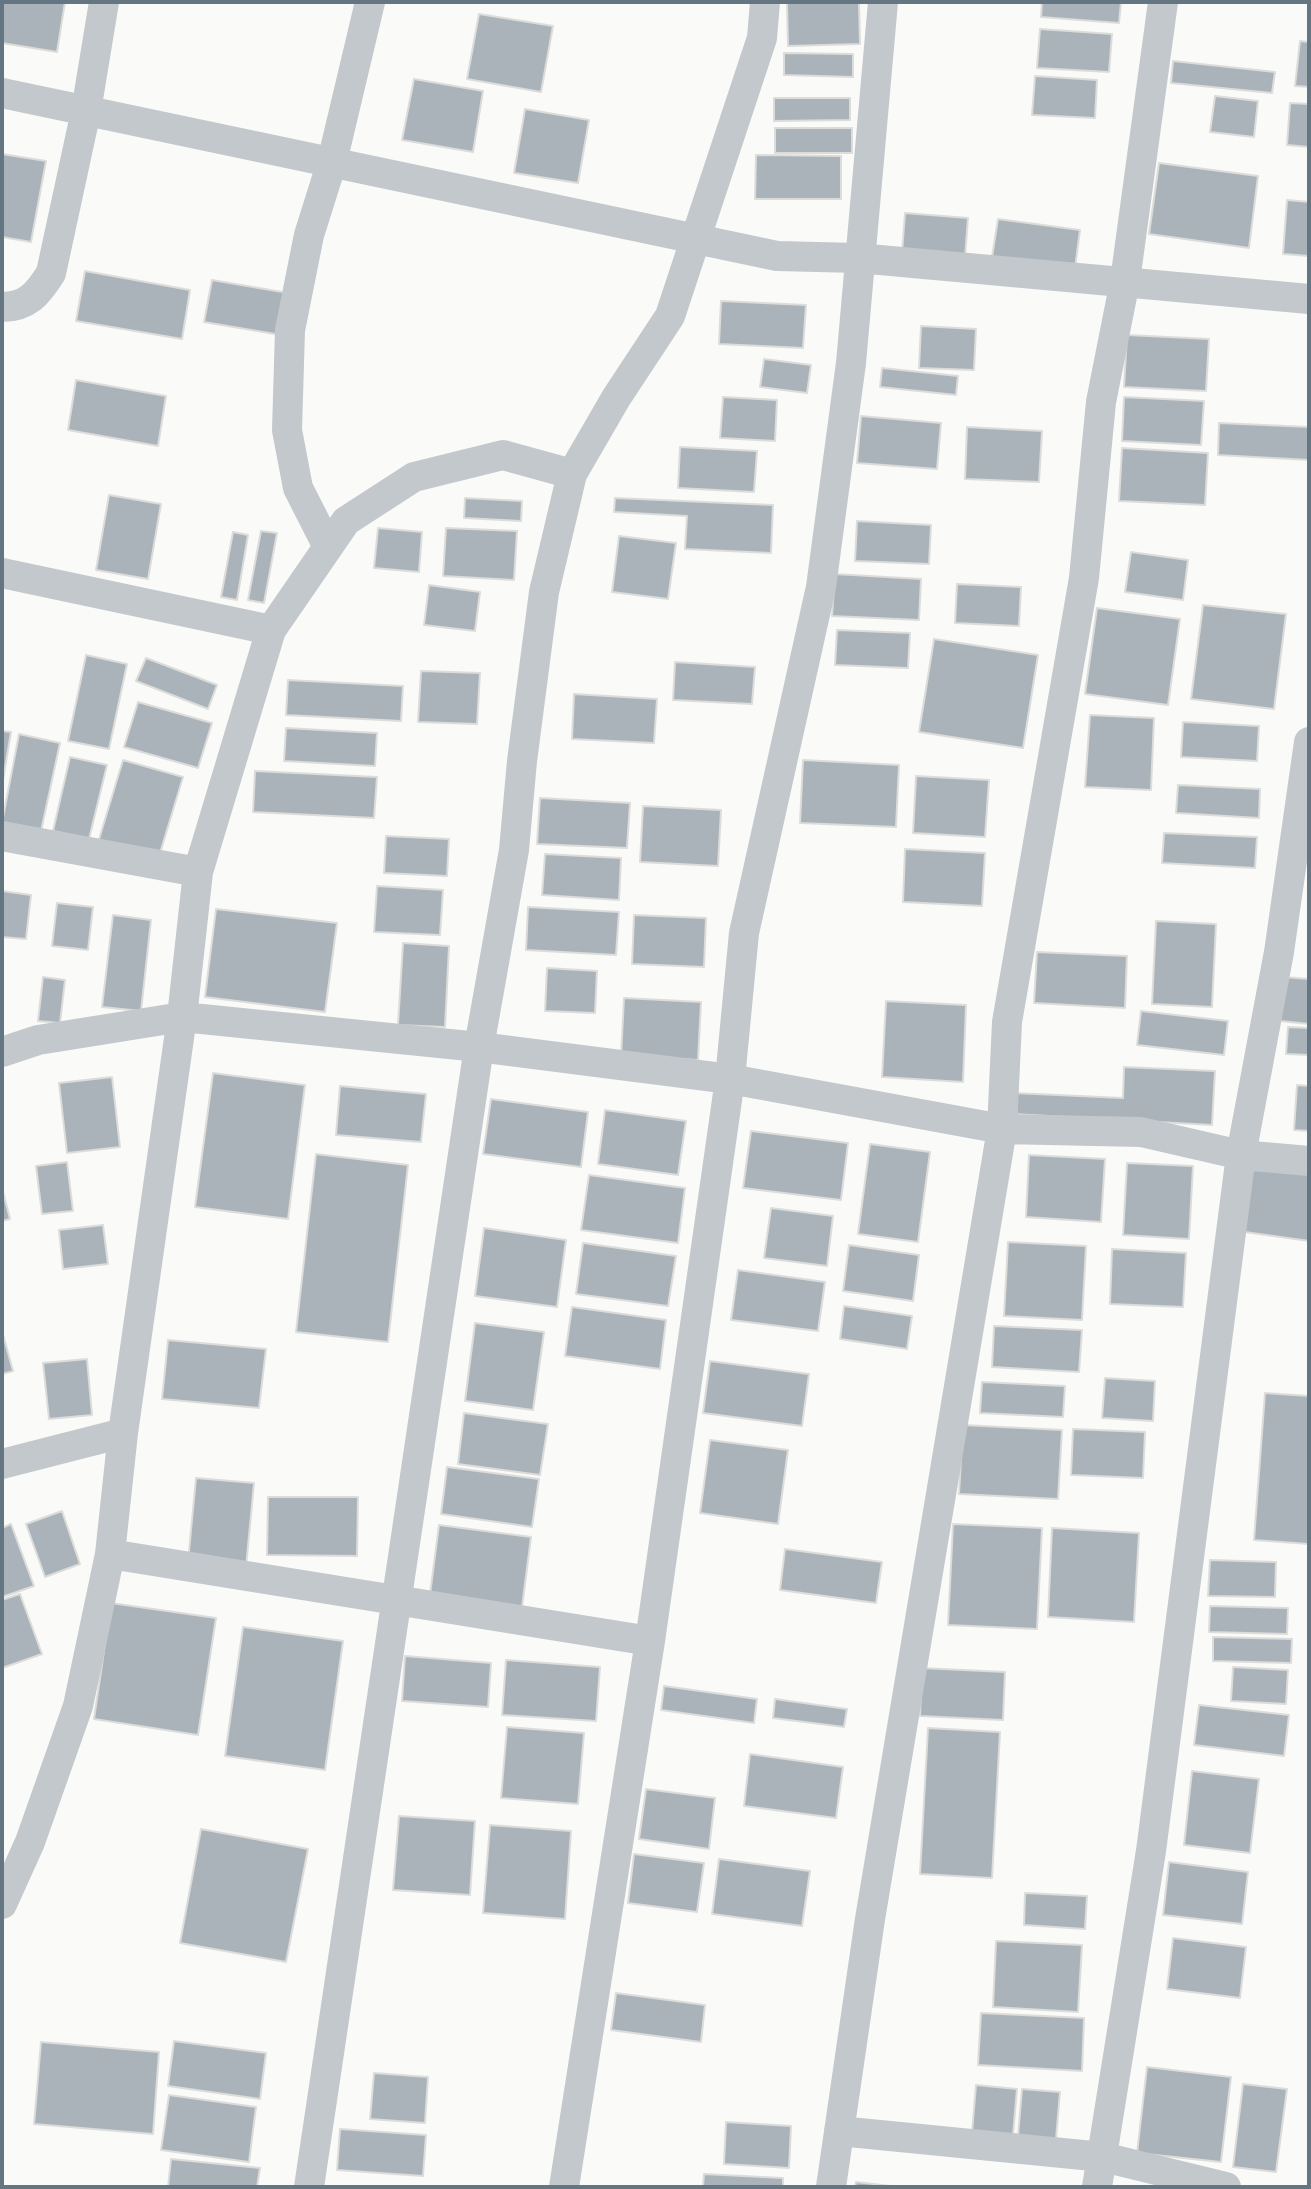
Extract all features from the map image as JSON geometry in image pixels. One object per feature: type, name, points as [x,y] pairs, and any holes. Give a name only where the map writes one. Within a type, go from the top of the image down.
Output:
[{"type":"street","points":[[2,307],[26,304],[40,291],[51,273],[86,111],[104,2]]},
{"type":"street","points":[[328,547],[298,488],[287,430],[290,330],[309,235],[332,162],[370,2]]},
{"type":"street","points":[[309,2187],[479,1047],[514,850],[522,761],[544,592],[572,474],[616,398],[670,316],[762,38],[765,2]]},
{"type":"street","points":[[564,2187],[650,1642],[730,1079],[744,933],[821,587],[851,363],[858,258],[883,2]]},
{"type":"street","points":[[831,2187],[873,1906],[1002,1129],[1007,1022],[1084,578],[1101,402],[1125,281],[1163,2]]},
{"type":"street","points":[[2,93],[777,256],[858,258],[1309,299]]},
{"type":"street","points":[[2,1904],[30,1842],[78,1706],[110,1554],[123,1433],[182,1017],[198,872],[271,630],[346,521],[414,477],[503,455],[572,474]]},
{"type":"street","points":[[2,573],[271,630]]},
{"type":"street","points":[[1097,2187],[1153,1837],[1241,1155],[1279,953],[1309,742]]},
{"type":"street","points":[[2,836],[198,872]]},
{"type":"street","points":[[2,1052],[38,1041],[182,1017],[479,1047],[730,1079],[1002,1129],[1141,1132],[1241,1155],[1309,1161]]},
{"type":"street","points":[[2,1464],[123,1433]]},
{"type":"street","points":[[110,1554],[650,1642]]},
{"type":"street","points":[[839,2131],[1103,2157],[1226,2187]]},
{"type":"building","points":[[2,2],[65,2],[57,52],[2,43]]},
{"type":"building","points":[[787,2],[859,2],[860,44],[788,46]]},
{"type":"building","points":[[1042,2],[1121,2],[1119,23],[1041,17]]},
{"type":"building","points":[[479,14],[553,26],[541,92],[467,79]]},
{"type":"building","points":[[1040,29],[1112,34],[1109,72],[1037,68]]},
{"type":"building","points":[[1300,41],[1309,42],[1309,87],[1295,86]]},
{"type":"building","points":[[784,53],[853,54],[853,77],[784,75]]},
{"type":"building","points":[[1173,61],[1275,72],[1272,93],[1171,83]]},
{"type":"building","points":[[1035,76],[1097,80],[1095,118],[1032,115]]},
{"type":"building","points":[[414,79],[483,91],[473,152],[402,140]]},
{"type":"building","points":[[1215,96],[1258,101],[1254,137],[1210,132]]},
{"type":"building","points":[[774,98],[850,98],[850,120],[774,121]]},
{"type":"building","points":[[1290,103],[1309,104],[1309,147],[1287,145]]},
{"type":"building","points":[[525,109],[589,120],[578,183],[514,173]]},
{"type":"building","points":[[775,128],[852,128],[852,153],[775,153]]},
{"type":"building","points":[[2,154],[46,161],[31,242],[2,237]]},
{"type":"building","points":[[756,155],[841,156],[841,199],[755,199]]},
{"type":"building","points":[[1159,163],[1258,176],[1249,248],[1149,234]]},
{"type":"building","points":[[1287,200],[1309,202],[1309,256],[1283,254]]},
{"type":"building","points":[[905,213],[968,218],[965,257],[902,253]]},
{"type":"building","points":[[998,219],[1080,230],[1075,268],[992,257]]},
{"type":"building","points":[[85,271],[190,290],[182,339],[76,321]]},
{"type":"building","points":[[212,280],[288,293],[281,335],[204,322]]},
{"type":"building","points":[[721,301],[806,305],[803,348],[719,344]]},
{"type":"building","points":[[921,326],[976,329],[974,370],[919,368]]},
{"type":"building","points":[[1127,335],[1209,339],[1206,391],[1124,387]]},
{"type":"building","points":[[764,359],[811,365],[807,393],[760,387]]},
{"type":"building","points":[[882,368],[958,376],[956,395],[880,387]]},
{"type":"building","points":[[76,380],[166,396],[158,446],[68,430]]},
{"type":"building","points":[[723,397],[777,400],[775,441],[720,438]]},
{"type":"building","points":[[1124,397],[1204,401],[1201,445],[1122,441]]},
{"type":"building","points":[[861,416],[941,423],[937,469],[857,463]]},
{"type":"building","points":[[1219,423],[1309,427],[1309,460],[1218,455]]},
{"type":"building","points":[[967,427],[1042,431],[1039,482],[965,479]]},
{"type":"building","points":[[680,447],[757,451],[754,492],[678,488]]},
{"type":"building","points":[[1122,448],[1208,453],[1205,505],[1119,501]]},
{"type":"building","points":[[109,495],[161,504],[148,579],[96,570]]},
{"type":"building","points":[[465,498],[522,501],[521,521],[464,518]]},
{"type":"building","points":[[615,498],[773,505],[771,553],[685,549],[687,516],[614,512]]},
{"type":"building","points":[[857,521],[931,525],[929,564],[855,561]]},
{"type":"building","points":[[378,528],[422,532],[419,572],[374,568]]},
{"type":"building","points":[[446,528],[517,531],[514,580],[443,576]]},
{"type":"building","points":[[261,531],[277,533],[264,603],[248,600]]},
{"type":"building","points":[[233,532],[248,535],[237,600],[221,597]]},
{"type":"building","points":[[619,536],[676,543],[668,599],[612,592]]},
{"type":"building","points":[[1131,552],[1188,560],[1183,600],[1125,592]]},
{"type":"building","points":[[835,574],[921,579],[919,620],[832,616]]},
{"type":"building","points":[[957,584],[1021,587],[1019,626],[955,623]]},
{"type":"building","points":[[429,585],[480,592],[475,631],[424,625]]},
{"type":"building","points":[[1203,605],[1286,614],[1274,709],[1191,699]]},
{"type":"building","points":[[1097,608],[1180,619],[1168,705],[1085,694]]},
{"type":"building","points":[[837,630],[910,633],[908,668],[835,665]]},
{"type":"building","points":[[934,639],[1038,655],[1023,748],[919,732]]},
{"type":"building","points":[[86,655],[127,664],[109,749],[68,741]]},
{"type":"building","points":[[146,658],[217,685],[208,709],[136,681]]},
{"type":"building","points":[[675,662],[755,667],[752,704],[673,700]]},
{"type":"building","points":[[421,671],[480,673],[477,724],[418,722]]},
{"type":"building","points":[[288,680],[403,686],[401,721],[286,715]]},
{"type":"building","points":[[574,694],[657,699],[654,743],[572,739]]},
{"type":"building","points":[[138,702],[212,723],[198,768],[124,747]]},
{"type":"building","points":[[1090,715],[1154,718],[1151,790],[1085,787]]},
{"type":"building","points":[[1183,722],[1259,726],[1257,761],[1181,757]]},
{"type":"building","points":[[286,728],[377,733],[375,766],[284,761]]},
{"type":"building","points":[[2,731],[11,732],[2,786]]},
{"type":"building","points":[[19,734],[60,743],[41,831],[2,823]]},
{"type":"building","points":[[70,757],[107,765],[89,839],[53,831]]},
{"type":"building","points":[[123,760],[183,777],[157,863],[97,846]]},
{"type":"building","points":[[803,760],[899,765],[896,827],[800,823]]},
{"type":"building","points":[[255,771],[377,777],[374,818],[253,812]]},
{"type":"building","points":[[916,776],[989,780],[985,837],[913,833]]},
{"type":"building","points":[[1178,785],[1260,789],[1259,818],[1176,813]]},
{"type":"building","points":[[540,798],[630,803],[627,848],[537,844]]},
{"type":"building","points":[[643,806],[721,810],[718,866],[640,862]]},
{"type":"building","points":[[1164,833],[1257,837],[1255,868],[1162,863]]},
{"type":"building","points":[[386,836],[449,839],[447,876],[384,873]]},
{"type":"building","points":[[905,849],[985,853],[982,906],[903,902]]},
{"type":"building","points":[[545,854],[621,858],[619,900],[542,895]]},
{"type":"building","points":[[377,886],[443,890],[440,935],[374,932]]},
{"type":"building","points":[[2,891],[31,895],[26,939],[2,937]]},
{"type":"building","points":[[57,903],[93,907],[88,950],[52,946]]},
{"type":"building","points":[[528,907],[619,912],[616,955],[526,950]]},
{"type":"building","points":[[216,909],[337,923],[325,1012],[205,997]]},
{"type":"building","points":[[113,915],[151,920],[141,1011],[102,1007]]},
{"type":"building","points":[[634,915],[706,918],[704,967],[632,964]]},
{"type":"building","points":[[1156,921],[1216,924],[1212,1007],[1152,1004]]},
{"type":"building","points":[[403,943],[449,946],[445,1027],[398,1025]]},
{"type":"building","points":[[1037,952],[1127,956],[1125,1008],[1034,1003]]},
{"type":"building","points":[[547,968],[597,971],[595,1013],[545,1011]]},
{"type":"building","points":[[43,977],[65,980],[60,1023],[38,1021]]},
{"type":"building","points":[[1284,977],[1309,979],[1309,1024],[1280,1021]]},
{"type":"building","points":[[624,998],[701,1002],[698,1060],[621,1056]]},
{"type":"building","points":[[886,1001],[966,1005],[963,1082],[882,1077]]},
{"type":"building","points":[[1141,1011],[1228,1021],[1224,1055],[1137,1045]]},
{"type":"building","points":[[1288,1027],[1309,1028],[1309,1055],[1286,1054]]},
{"type":"building","points":[[1124,1067],[1215,1071],[1212,1125],[1013,1114],[1014,1093],[1123,1098]]},
{"type":"building","points":[[213,1073],[305,1085],[288,1219],[195,1207]]},
{"type":"building","points":[[112,1077],[120,1147],[67,1153],[59,1083]]},
{"type":"building","points":[[1297,1085],[1309,1086],[1309,1131],[1294,1130]]},
{"type":"building","points":[[340,1086],[426,1094],[421,1142],[336,1135]]},
{"type":"building","points":[[491,1099],[588,1112],[581,1167],[483,1154]]},
{"type":"building","points":[[605,1110],[686,1121],[678,1175],[598,1164]]},
{"type":"building","points":[[751,1131],[848,1143],[841,1200],[743,1188]]},
{"type":"building","points":[[870,1144],[930,1152],[918,1242],[858,1234]]},
{"type":"building","points":[[316,1154],[408,1165],[388,1342],[296,1332]]},
{"type":"building","points":[[1029,1155],[1105,1159],[1101,1222],[1026,1217]]},
{"type":"building","points":[[1241,1155],[1309,1168],[1309,1241],[1238,1231]]},
{"type":"building","points":[[67,1162],[73,1211],[42,1214],[36,1166]]},
{"type":"building","points":[[1127,1163],[1193,1166],[1189,1239],[1123,1235]]},
{"type":"building","points":[[589,1175],[685,1188],[678,1243],[581,1230]]},
{"type":"building","points":[[2,1188],[10,1219],[2,1221]]},
{"type":"building","points":[[771,1208],[833,1216],[827,1266],[764,1258]]},
{"type":"building","points":[[103,1225],[108,1264],[63,1269],[59,1230]]},
{"type":"building","points":[[484,1228],[566,1240],[557,1307],[475,1296]]},
{"type":"building","points":[[1008,1242],[1086,1246],[1082,1320],[1004,1316]]},
{"type":"building","points":[[583,1243],[676,1256],[668,1306],[576,1294]]},
{"type":"building","points":[[849,1245],[919,1255],[913,1301],[843,1291]]},
{"type":"building","points":[[1112,1249],[1186,1253],[1183,1307],[1110,1304]]},
{"type":"building","points":[[738,1270],[825,1282],[818,1331],[731,1320]]},
{"type":"building","points":[[844,1306],[912,1316],[907,1349],[840,1339]]},
{"type":"building","points":[[572,1307],[666,1320],[660,1369],[565,1356]]},
{"type":"building","points":[[475,1323],[544,1332],[533,1410],[465,1401]]},
{"type":"building","points":[[994,1326],[1082,1330],[1079,1372],[992,1367]]},
{"type":"building","points":[[2,1331],[13,1371],[2,1374]]},
{"type":"building","points":[[168,1340],[266,1349],[259,1408],[162,1399]]},
{"type":"building","points":[[87,1359],[92,1415],[49,1419],[43,1363]]},
{"type":"building","points":[[710,1361],[809,1374],[802,1426],[703,1413]]},
{"type":"building","points":[[1105,1378],[1155,1381],[1153,1421],[1102,1418]]},
{"type":"building","points":[[982,1382],[1065,1386],[1063,1417],[980,1413]]},
{"type":"building","points":[[1265,1393],[1309,1396],[1309,1544],[1254,1540]]},
{"type":"building","points":[[464,1413],[548,1424],[540,1475],[458,1464]]},
{"type":"building","points":[[963,1425],[1062,1430],[1058,1499],[959,1494]]},
{"type":"building","points":[[1073,1429],[1145,1432],[1143,1478],[1071,1475]]},
{"type":"building","points":[[710,1440],[788,1450],[778,1524],[700,1513]]},
{"type":"building","points":[[447,1467],[539,1479],[532,1527],[441,1514]]},
{"type":"building","points":[[196,1478],[254,1483],[246,1567],[188,1562]]},
{"type":"building","points":[[268,1497],[358,1497],[357,1556],[267,1555]]},
{"type":"building","points":[[62,1511],[80,1564],[45,1577],[26,1524]]},
{"type":"building","points":[[11,1524],[34,1586],[2,1597],[2,1528]]},
{"type":"building","points":[[953,1524],[1042,1528],[1037,1629],[948,1625]]},
{"type":"building","points":[[439,1525],[531,1537],[521,1615],[429,1602]]},
{"type":"building","points":[[1052,1528],[1139,1533],[1134,1622],[1048,1617]]},
{"type":"building","points":[[785,1549],[882,1562],[876,1603],[780,1590]]},
{"type":"building","points":[[1210,1560],[1276,1562],[1275,1597],[1208,1596]]},
{"type":"building","points":[[20,1594],[42,1654],[2,1668],[2,1600]]},
{"type":"building","points":[[111,1603],[216,1618],[198,1735],[94,1719]]},
{"type":"building","points":[[1210,1606],[1288,1608],[1287,1634],[1209,1632]]},
{"type":"building","points":[[243,1627],[343,1641],[325,1770],[225,1756]]},
{"type":"building","points":[[1213,1637],[1292,1639],[1291,1663],[1213,1661]]},
{"type":"building","points":[[405,1656],[491,1663],[488,1707],[402,1701]]},
{"type":"building","points":[[506,1660],[600,1667],[596,1721],[502,1715]]},
{"type":"building","points":[[1233,1667],[1288,1670],[1286,1704],[1231,1701]]},
{"type":"building","points":[[922,1668],[1005,1672],[1003,1720],[920,1716]]},
{"type":"building","points":[[664,1686],[757,1699],[754,1723],[661,1710]]},
{"type":"building","points":[[775,1699],[847,1709],[844,1727],[773,1718]]},
{"type":"building","points":[[1199,1705],[1289,1715],[1284,1756],[1194,1745]]},
{"type":"building","points":[[507,1727],[584,1733],[578,1804],[501,1798]]},
{"type":"building","points":[[928,1728],[1000,1732],[992,1878],[920,1874]]},
{"type":"building","points":[[750,1754],[843,1767],[836,1818],[744,1806]]},
{"type":"building","points":[[1192,1771],[1259,1779],[1250,1853],[1184,1845]]},
{"type":"building","points":[[646,1789],[715,1798],[709,1849],[639,1839]]},
{"type":"building","points":[[399,1816],[475,1821],[470,1895],[393,1890]]},
{"type":"building","points":[[490,1825],[571,1831],[565,1919],[483,1913]]},
{"type":"building","points":[[201,1829],[308,1849],[286,1962],[180,1943]]},
{"type":"building","points":[[634,1854],[704,1863],[697,1912],[628,1903]]},
{"type":"building","points":[[719,1859],[810,1871],[802,1926],[712,1914]]},
{"type":"building","points":[[1169,1862],[1248,1872],[1242,1924],[1163,1915]]},
{"type":"building","points":[[1025,1893],[1087,1896],[1085,1929],[1024,1925]]},
{"type":"building","points":[[1173,1938],[1246,1947],[1240,1998],[1167,1989]]},
{"type":"building","points":[[996,1941],[1082,1945],[1078,2012],[993,2007]]},
{"type":"building","points":[[616,1993],[705,2005],[701,2042],[611,2030]]},
{"type":"building","points":[[981,2013],[1084,2018],[1082,2071],[978,2065]]},
{"type":"building","points":[[174,2041],[266,2053],[260,2099],[168,2086]]},
{"type":"building","points":[[41,2042],[159,2052],[153,2134],[34,2124]]},
{"type":"building","points":[[1147,2067],[1231,2077],[1221,2162],[1137,2153]]},
{"type":"building","points":[[374,2073],[428,2077],[425,2123],[370,2119]]},
{"type":"building","points":[[1243,2084],[1287,2089],[1276,2172],[1233,2167]]},
{"type":"building","points":[[976,2085],[1017,2089],[1013,2135],[972,2132]]},
{"type":"building","points":[[1022,2089],[1060,2092],[1056,2139],[1018,2136]]},
{"type":"building","points":[[169,2095],[256,2107],[249,2162],[161,2150]]},
{"type":"building","points":[[726,2122],[791,2126],[789,2168],[724,2164]]},
{"type":"building","points":[[340,2129],[426,2135],[423,2176],[337,2170]]},
{"type":"building","points":[[171,2159],[260,2168],[257,2187],[168,2187]]},
{"type":"building","points":[[704,2174],[783,2178],[783,2187],[703,2187]]},
{"type":"building","points":[[856,2182],[899,2187],[855,2187]]}]
